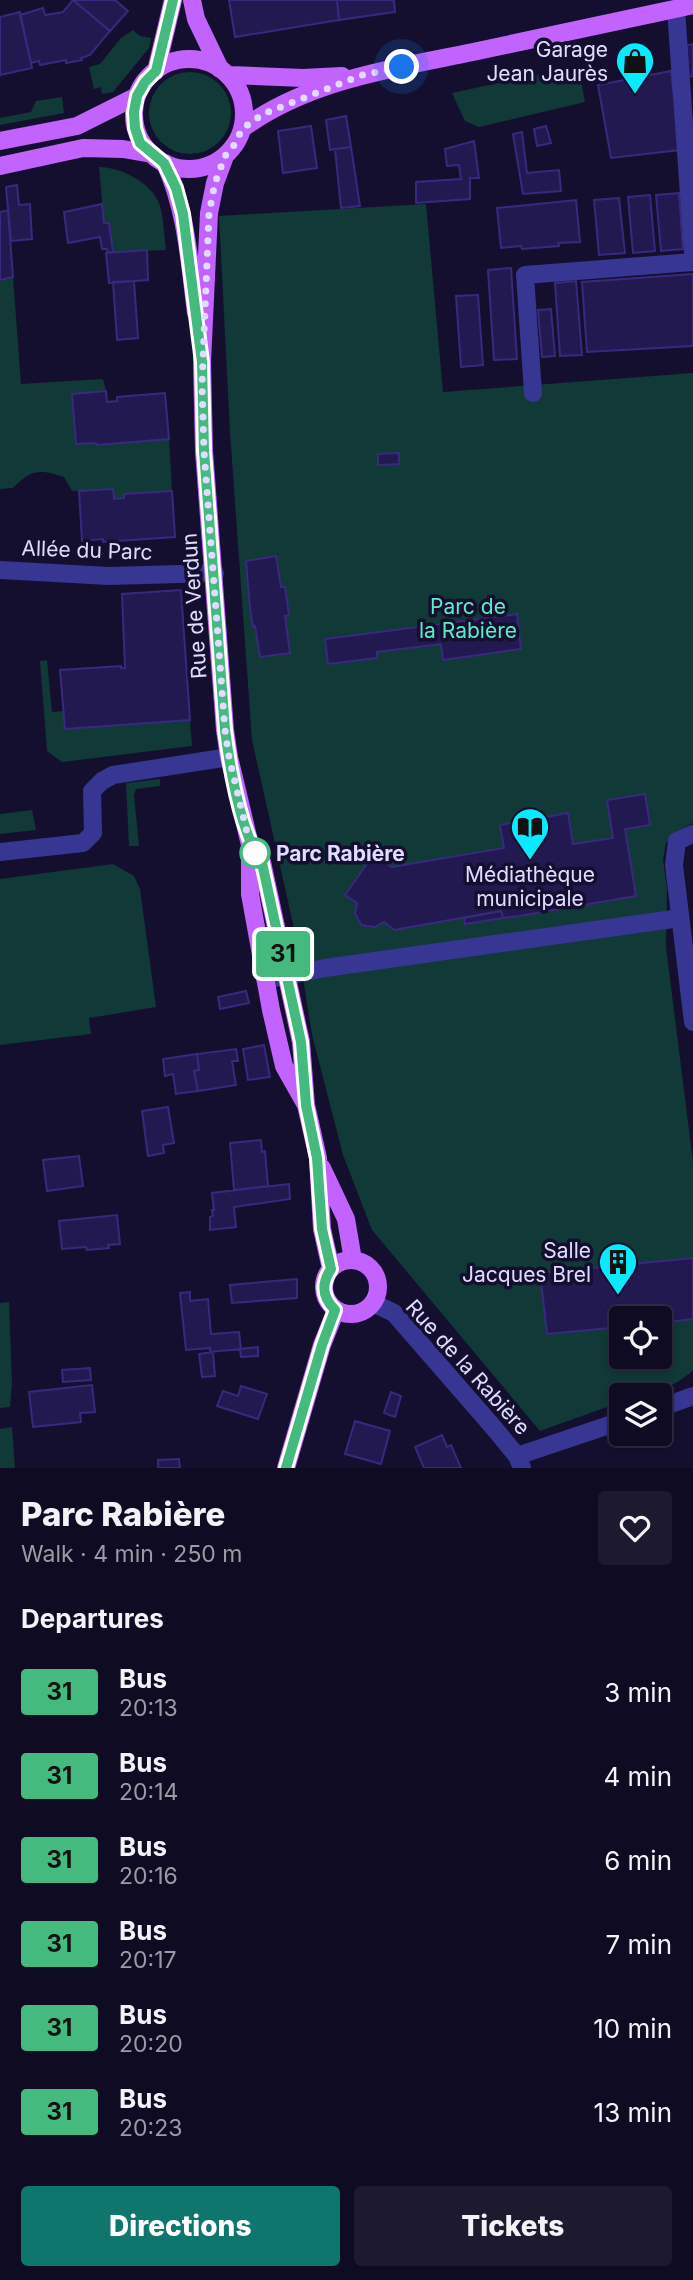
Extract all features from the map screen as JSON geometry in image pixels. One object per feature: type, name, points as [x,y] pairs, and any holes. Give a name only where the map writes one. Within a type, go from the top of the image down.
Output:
[{"type":"main road","points":[[156,71],[173,0]]},
{"type":"main road","points":[[0,166],[83,148],[123,149],[195,169],[211,165],[225,156],[242,129],[243,99],[238,86],[225,72],[195,19],[192,0]]},
{"type":"main road","points":[[158,159],[140,143],[134,112],[137,96],[145,82],[156,71],[170,63],[186,59],[204,60],[225,72],[303,78],[362,75],[685,7]]},
{"type":"main road","points":[[242,129],[263,114],[362,75]]},
{"type":"main road","points":[[0,141],[77,126],[137,96]]},
{"type":"main road","name":"Rue de Verdun","points":[[225,156],[215,183],[209,213],[202,362],[204,451],[229,757],[250,845],[250,894],[284,1066],[306,1105]]},
{"type":"main road","name":"Rue de Verdun","points":[[158,159],[176,188],[183,214],[202,362]]},
{"type":"main road","name":"Rue de Verdun","points":[[250,845],[262,863],[301,1042],[306,1105],[317,1158],[322,1229],[331,1269]]},
{"type":"main road","name":"Rue de Verdun","points":[[317,1158],[346,1219],[353,1261]]},
{"type":"main road","points":[[353,1261],[361,1262],[373,1272],[377,1288],[373,1303],[367,1309],[351,1314],[335,1310],[326,1298],[324,1283],[331,1269],[338,1264],[353,1261]]},
{"type":"main road","points":[[286,1468],[335,1310]]},
{"type":"street","points":[[685,7],[693,252]]},
{"type":"street","points":[[533,393],[525,275],[693,261]]},
{"type":"street","name":"Allée du Parc","points":[[0,570],[110,576],[215,573]]},
{"type":"street","points":[[0,852],[83,843],[93,833],[92,791],[113,775],[229,757]]},
{"type":"street","points":[[693,834],[677,841],[674,865],[693,1022]]},
{"type":"street","points":[[265,980],[339,966],[680,918]]},
{"type":"street","name":"Rue de la Rabière","points":[[373,1303],[394,1313],[519,1462]]},
{"type":"street","points":[[672,1404],[693,1396]]},
{"type":"street","points":[[519,1462],[609,1426]]},
{"type":"green space","points":[[133,30],[140,36],[151,38],[149,48],[113,92],[102,94],[101,87],[94,89],[89,67],[100,64],[121,38]]},
{"type":"green space","points":[[578,66],[585,102],[479,127],[465,121],[452,93]]},
{"type":"green space","points":[[190,72],[206,75],[219,84],[228,97],[231,113],[228,129],[219,142],[206,151],[190,154],[174,151],[161,142],[152,129],[149,113],[152,97],[161,84],[174,75]]},
{"type":"green space","points":[[62,97],[64,113],[0,125],[0,118],[31,112],[36,101]]},
{"type":"green space","points":[[99,167],[126,173],[151,190],[160,206],[166,250],[113,252],[109,223],[104,223]]},
{"type":"green space","name":"Parc de la Rabière","points":[[426,204],[443,392],[693,373],[693,823],[674,833],[666,843],[663,859],[667,889],[666,947],[693,1162],[693,1370],[672,1384],[609,1383],[609,1406],[540,1431],[372,1230],[343,1155],[312,1035],[298,946],[252,740],[230,432],[219,216]]},
{"type":"green space","points":[[13,277],[21,384],[103,379],[106,391],[72,394],[76,444],[97,445],[169,439],[172,491],[124,494],[124,498],[114,499],[113,489],[72,491],[64,477],[42,472],[25,477],[13,488],[0,489],[0,280]]},
{"type":"green space","points":[[47,660],[52,712],[63,711],[65,729],[190,720],[192,746],[62,762],[47,751],[40,661]]},
{"type":"green space","points":[[160,779],[160,786],[136,789],[134,795],[139,846],[129,846],[126,783]]},
{"type":"green space","points":[[32,810],[36,830],[0,834],[0,814]]},
{"type":"green space","points":[[113,864],[134,876],[140,889],[156,1007],[89,1018],[91,1034],[0,1045],[0,879]]},
{"type":"green space","points":[[9,1302],[12,1384],[10,1407],[0,1408],[0,1303]]},
{"type":"green space","points":[[12,1427],[15,1468],[0,1468],[0,1429]]},
{"type":"building","points":[[73,0],[110,31],[90,55],[81,58],[82,60],[40,65],[39,61],[31,63],[20,15],[43,8],[45,15],[63,12]]},
{"type":"building","points":[[73,0],[115,0],[128,11],[110,31]]},
{"type":"building","points":[[229,0],[337,0],[339,20],[235,37]]},
{"type":"building","points":[[337,0],[394,0],[395,12],[339,20]]},
{"type":"building","points":[[20,12],[32,68],[0,75],[0,17]]},
{"type":"building","points":[[693,44],[693,76],[687,77],[684,46]]},
{"type":"building","points":[[671,71],[680,150],[611,158],[598,85]]},
{"type":"building","points":[[346,116],[351,147],[330,150],[326,120]]},
{"type":"building","points":[[311,126],[317,168],[283,173],[278,131]]},
{"type":"building","points":[[546,126],[551,143],[537,146],[534,129]]},
{"type":"building","points":[[522,132],[527,173],[559,170],[561,191],[523,194],[513,134]]},
{"type":"building","points":[[474,141],[479,178],[470,178],[470,199],[416,203],[416,182],[461,179],[459,165],[447,166],[445,149]]},
{"type":"building","points":[[351,147],[360,206],[341,208],[335,149]]},
{"type":"building","points":[[17,185],[19,205],[30,204],[32,239],[11,241],[6,187]]},
{"type":"building","points":[[679,193],[683,249],[661,251],[656,195]]},
{"type":"building","points":[[650,195],[655,251],[633,253],[628,197]]},
{"type":"building","points":[[619,198],[625,253],[599,255],[594,200]]},
{"type":"building","points":[[576,200],[580,242],[522,249],[521,246],[501,248],[497,208]]},
{"type":"building","points":[[102,204],[104,223],[109,223],[113,252],[108,253],[107,249],[102,249],[100,237],[68,243],[64,212]]},
{"type":"building","points":[[8,210],[13,277],[0,280],[0,212]]},
{"type":"building","points":[[147,250],[148,280],[109,283],[106,253]]},
{"type":"building","points":[[511,268],[517,359],[494,360],[488,270]]},
{"type":"building","points":[[693,274],[693,346],[587,352],[582,282]]},
{"type":"building","points":[[134,281],[138,338],[117,340],[113,282]]},
{"type":"building","points":[[576,281],[582,355],[560,356],[555,283]]},
{"type":"building","points":[[478,295],[483,365],[461,367],[456,296]]},
{"type":"building","points":[[551,309],[555,356],[542,357],[538,310]]},
{"type":"building","points":[[106,391],[107,402],[117,401],[117,397],[165,393],[169,439],[97,445],[76,444],[72,394]]},
{"type":"building","points":[[399,453],[399,464],[378,465],[378,454]]},
{"type":"building","points":[[113,489],[114,499],[124,498],[124,494],[172,491],[175,537],[82,541],[79,491]]},
{"type":"building","points":[[276,556],[281,587],[285,587],[289,615],[285,616],[290,653],[260,657],[250,608],[246,561]]},
{"type":"building","points":[[181,590],[190,720],[65,729],[60,670],[121,666],[125,668],[122,594]]},
{"type":"building","points":[[517,614],[521,649],[443,660],[441,644],[377,652],[377,658],[328,664],[325,639]]},
{"type":"building","name":"Médiathèque municipale","points":[[645,794],[650,825],[625,829],[636,896],[503,918],[501,911],[394,930],[384,922],[375,927],[361,925],[355,913],[357,903],[345,895],[373,855],[392,867],[504,848],[500,825],[568,813],[573,844],[613,838],[607,800]]},
{"type":"building","points":[[501,911],[503,918],[465,924],[464,918]]},
{"type":"building","points":[[246,991],[249,1003],[220,1009],[218,997]]},
{"type":"building","points":[[264,1045],[270,1077],[248,1080],[243,1049]]},
{"type":"building","points":[[236,1049],[238,1061],[232,1061],[236,1085],[198,1091],[194,1071],[199,1070],[197,1054]]},
{"type":"building","points":[[197,1054],[199,1070],[194,1071],[198,1091],[176,1094],[173,1074],[165,1076],[163,1059]]},
{"type":"building","points":[[168,1107],[174,1143],[163,1145],[164,1153],[148,1156],[142,1111]]},
{"type":"building","points":[[261,1140],[262,1152],[265,1151],[268,1186],[234,1190],[230,1143]]},
{"type":"building","points":[[79,1156],[83,1186],[47,1191],[43,1160]]},
{"type":"building","points":[[289,1184],[290,1199],[234,1207],[236,1227],[210,1230],[210,1217],[213,1216],[214,1210],[212,1193]]},
{"type":"building","points":[[117,1215],[120,1244],[87,1250],[86,1247],[62,1249],[59,1221]]},
{"type":"building","name":"Salle Jacques Brel","points":[[693,1258],[693,1319],[672,1322],[672,1306],[609,1306],[609,1328],[547,1334],[540,1273]]},
{"type":"building","points":[[297,1279],[297,1298],[232,1303],[230,1285]]},
{"type":"building","points":[[190,1292],[190,1301],[208,1299],[211,1334],[239,1332],[241,1349],[210,1352],[210,1348],[186,1350],[180,1293]]},
{"type":"building","points":[[258,1347],[258,1356],[241,1357],[240,1349]]},
{"type":"building","points":[[213,1352],[215,1376],[202,1377],[199,1354]]},
{"type":"building","points":[[90,1368],[91,1380],[63,1382],[62,1370]]},
{"type":"building","points":[[92,1385],[95,1412],[80,1413],[81,1422],[33,1427],[29,1392]]},
{"type":"building","points":[[241,1386],[267,1394],[258,1419],[217,1406],[223,1391],[238,1396]]},
{"type":"building","points":[[391,1392],[401,1396],[395,1417],[384,1413]]},
{"type":"building","points":[[355,1421],[390,1431],[381,1464],[345,1454]]},
{"type":"building","points":[[442,1435],[447,1447],[451,1445],[461,1468],[424,1468],[415,1447]]},
{"type":"building","points":[[179,1459],[180,1468],[158,1468],[158,1460]]},
{"type":"bus line","name":"31","points":[[173,0],[156,71],[145,82],[137,96],[135,128],[140,143],[164,163],[176,188],[183,214],[202,362],[204,451],[225,730],[250,845],[262,863],[301,1042],[306,1105],[317,1158],[322,1229],[331,1269],[324,1283],[324,1290],[326,1298],[335,1310],[286,1468]]},
{"type":"place","name":"Garage Jean Jaurès","points":[[635,95]]},
{"type":"place","name":"Parc Rabière","points":[[255,853]]},
{"type":"place","name":"Médiathèque municipale","points":[[530,861]]},
{"type":"place","name":"Salle Jacques Brel","points":[[618,1296]]},
{"type":"route","points":[[255,853],[250,845],[225,730],[204,451],[202,362],[209,213],[215,183],[225,156],[242,129],[263,114],[306,95],[362,75],[402,67]]}]
